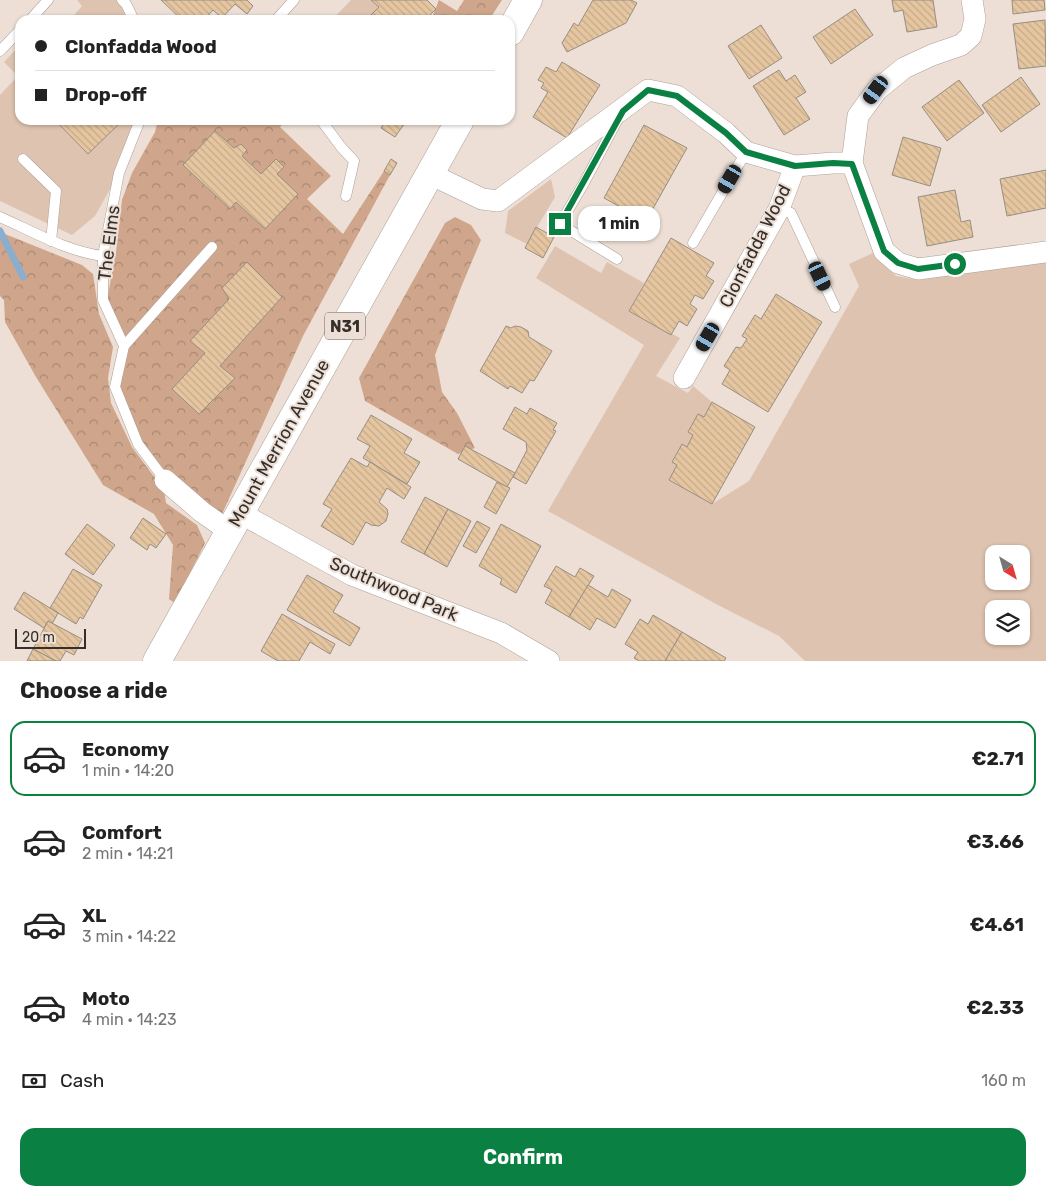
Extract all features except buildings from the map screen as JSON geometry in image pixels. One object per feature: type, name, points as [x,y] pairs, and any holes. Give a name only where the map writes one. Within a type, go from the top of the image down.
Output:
[{"type":"highway","points":[[515,23],[528,0]]},
{"type":"highway","name":"Mount Merrion Avenue","points":[[157,661],[457,125]]},
{"type":"street","points":[[972,0],[975,20],[971,36],[961,45],[932,55],[904,68],[876,90],[858,116],[852,164],[884,251],[898,263],[918,269],[1046,252]]},
{"type":"street","name":"Clonfadda Wood","points":[[430,174],[482,200],[498,201],[623,111],[648,90],[677,96],[726,133],[746,152],[795,166],[833,163],[852,164]]},
{"type":"street","name":"Clonfadda Wood","points":[[684,378],[779,209],[795,166]]},
{"type":"street","points":[[165,480],[202,512],[234,522]]},
{"type":"street","name":"Southwood Park","points":[[234,522],[352,575],[501,633],[549,661]]},
{"type":"lane","points":[[34,15],[48,0]]},
{"type":"lane","points":[[122,0],[132,15]]},
{"type":"lane","points":[[280,15],[294,0]]},
{"type":"lane","points":[[0,51],[15,35]]},
{"type":"lane","points":[[617,259],[560,224],[623,111]]},
{"type":"lane","name":"The Elms","points":[[124,346],[103,300],[103,256],[118,173],[138,125]]},
{"type":"lane","points":[[325,125],[341,147],[354,160],[346,196]]},
{"type":"lane","points":[[693,243],[746,152]]},
{"type":"lane","points":[[23,159],[56,191],[51,241]]},
{"type":"lane","points":[[779,209],[791,213],[835,307]]},
{"type":"lane","points":[[0,217],[51,241],[90,254],[103,256]]},
{"type":"lane","points":[[165,480],[138,444],[115,387],[124,346],[212,247]]},
{"type":"shaded area","points":[[77,0],[122,0],[131,15],[74,15],[82,6]]},
{"type":"shaded area","points":[[351,0],[371,0],[379,7],[371,15],[337,15]]},
{"type":"shaded area","points":[[15,50],[15,73],[4,62]]},
{"type":"shaded area","points":[[15,79],[15,125],[138,125],[119,173],[95,216],[72,235],[0,201],[0,95]]},
{"type":"shaded area","points":[[551,179],[555,197],[527,244],[505,233],[508,211]]},
{"type":"shaded area","points":[[555,246],[601,273],[607,262],[644,283],[629,311],[680,338],[656,376],[688,393],[693,386],[712,402],[704,417],[698,414],[688,432],[693,435],[687,447],[681,445],[672,461],[677,465],[669,480],[712,504],[749,481],[859,286],[849,264],[873,253],[896,276],[918,280],[1046,262],[1046,661],[805,661],[779,636],[718,605],[548,511],[644,345],[536,278]]},
{"type":"green space","points":[[439,0],[457,11],[464,0],[502,0],[492,15],[433,15]]},
{"type":"green space","points":[[157,125],[282,125],[280,127],[331,176],[307,199],[343,234],[384,171],[390,175],[303,336],[222,514],[168,477],[141,440],[120,386],[128,347],[107,300],[116,252],[122,200],[132,173],[155,132]]},
{"type":"green space","points":[[455,217],[471,225],[481,240],[435,355],[442,392],[457,413],[475,448],[458,454],[365,401],[359,378],[445,223]]},
{"type":"green space","points":[[0,232],[82,265],[93,274],[99,314],[113,347],[108,378],[111,403],[132,447],[164,490],[166,503],[197,525],[205,543],[175,603],[169,599],[173,545],[154,514],[103,485],[36,377],[5,322],[4,300],[0,296]]},
{"type":"waterway","points":[[0,231],[23,277]]},
{"type":"route","points":[[560,224],[615,123],[623,111],[648,90],[677,96],[726,133],[746,152],[795,166],[833,163],[852,164],[884,251],[898,263],[918,269],[955,264]]}]
